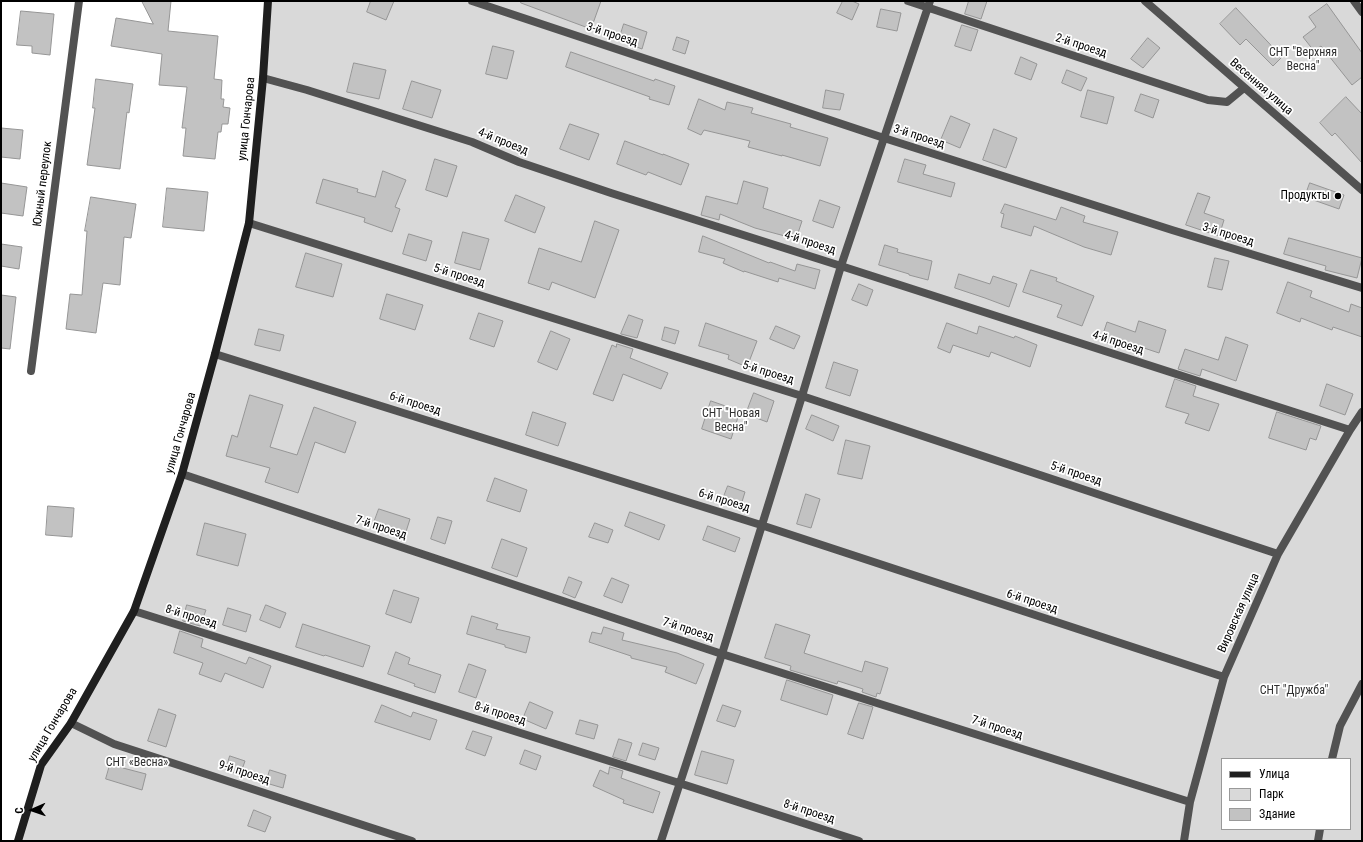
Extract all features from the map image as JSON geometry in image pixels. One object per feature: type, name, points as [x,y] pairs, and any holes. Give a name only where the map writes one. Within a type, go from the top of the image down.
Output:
[{"type":"street","name":"Южный переулок","points":[[32,371],[79,1]]},
{"type":"street","name":"улица Гончарова","points":[[18,841],[41,765],[71,723],[134,611],[182,474],[249,223],[264,78],[268,1]]},
{"type":"street","name":"3-й проезд","points":[[472,1],[884,138],[1172,230],[1362,288]]},
{"type":"street","name":"2-й проезд","points":[[908,1],[929,4],[1208,100],[1227,102],[1244,88]]},
{"type":"street","name":"Весенняя улица","points":[[1145,1],[1362,190]]},
{"type":"street","points":[[1354,1],[1362,12]]},
{"type":"street","points":[[661,841],[722,654],[841,266],[929,4]]},
{"type":"street","name":"4-й проезд","points":[[264,78],[472,142],[519,162],[611,193],[1350,430]]},
{"type":"street","name":"5-й проезд","points":[[249,223],[802,396],[1278,554]]},
{"type":"street","name":"6-й проезд","points":[[215,354],[761,525],[1224,677]]},
{"type":"street","name":"Вировская улица","points":[[1184,841],[1190,802],[1224,677],[1278,554],[1362,412]]},
{"type":"street","name":"7-й проезд","points":[[182,474],[722,654],[1190,802]]},
{"type":"street","name":"8-й проезд","points":[[134,611],[859,841]]},
{"type":"street","points":[[1332,758],[1340,726],[1362,684]]},
{"type":"street","name":"9-й проезд","points":[[71,723],[114,744],[412,841]]},
{"type":"street","points":[[1318,841],[1320,830]]},
{"type":"green space","name":"СНТ \"Новая Весна\"","points":[[268,1],[1362,1],[1362,841],[18,841],[41,765],[71,723],[134,611],[182,474],[249,223]]},
{"type":"building","points":[[142,1],[171,1],[168,31],[218,36],[214,79],[222,80],[221,99],[224,99],[223,107],[230,108],[228,124],[222,124],[221,132],[218,132],[215,159],[183,156],[186,128],[182,128],[187,87],[159,85],[162,54],[111,46],[116,18],[153,24]]},
{"type":"building","points":[[371,1],[394,1],[386,20],[367,12]]},
{"type":"building","points":[[521,1],[601,1],[591,29],[521,3]]},
{"type":"building","points":[[843,1],[852,1],[859,4],[852,20],[837,13]]},
{"type":"building","points":[[969,1],[987,1],[981,19],[965,14]]},
{"type":"building","points":[[1327,4],[1362,53],[1362,77],[1352,85],[1321,46],[1314,51],[1303,37],[1316,27],[1309,17]]},
{"type":"building","points":[[1236,8],[1282,57],[1273,66],[1246,39],[1240,45],[1220,24]]},
{"type":"building","points":[[881,9],[901,13],[897,31],[877,27]]},
{"type":"building","points":[[21,11],[54,14],[50,55],[32,53],[32,46],[17,45]]},
{"type":"building","points":[[624,24],[647,32],[642,49],[619,40]]},
{"type":"building","points":[[962,25],[978,30],[971,51],[955,46]]},
{"type":"building","points":[[677,37],[689,41],[685,54],[673,50]]},
{"type":"building","points":[[1148,38],[1160,48],[1143,68],[1131,59]]},
{"type":"building","points":[[493,46],[514,51],[507,79],[486,74]]},
{"type":"building","points":[[571,52],[654,81],[655,79],[675,86],[669,105],[649,99],[650,97],[566,67]]},
{"type":"building","points":[[1021,57],[1037,64],[1031,80],[1015,74]]},
{"type":"building","points":[[354,63],[386,70],[379,99],[347,92]]},
{"type":"building","points":[[1067,70],[1087,78],[1081,91],[1062,83]]},
{"type":"building","points":[[96,79],[133,84],[129,113],[127,112],[120,169],[87,165],[95,108],[93,108]]},
{"type":"building","points":[[412,81],[441,90],[432,118],[403,109]]},
{"type":"building","points":[[826,90],[844,94],[840,110],[823,108]]},
{"type":"building","points":[[1088,90],[1114,97],[1107,124],[1081,117]]},
{"type":"building","points":[[1141,94],[1159,100],[1153,118],[1135,111]]},
{"type":"building","points":[[1346,97],[1362,114],[1362,163],[1335,133],[1332,136],[1320,123]]},
{"type":"building","points":[[699,99],[725,110],[727,102],[753,108],[751,113],[791,124],[790,127],[828,138],[820,166],[748,147],[750,141],[704,130],[701,135],[688,129]]},
{"type":"building","points":[[951,116],[970,124],[960,148],[941,140]]},
{"type":"building","points":[[570,124],[599,134],[589,160],[560,149]]},
{"type":"building","points":[[1,128],[23,130],[20,159],[1,157]]},
{"type":"building","points":[[994,129],[1017,138],[1006,168],[983,160]]},
{"type":"building","points":[[625,141],[689,164],[681,185],[648,172],[646,175],[617,164]]},
{"type":"building","points":[[435,159],[457,166],[447,197],[426,190]]},
{"type":"building","points":[[905,159],[926,165],[923,174],[955,183],[951,197],[898,182]]},
{"type":"building","points":[[383,171],[406,180],[395,207],[400,209],[392,232],[364,222],[365,218],[316,203],[323,179],[358,189],[357,192],[375,197]]},
{"type":"building","points":[[744,181],[768,188],[763,208],[802,221],[796,239],[755,228],[720,214],[719,220],[701,215],[706,196],[737,204]]},
{"type":"building","points":[[1,183],[27,187],[23,216],[1,213]]},
{"type":"building","points":[[1310,183],[1344,195],[1339,209],[1305,197]]},
{"type":"building","points":[[167,188],[208,192],[204,231],[163,227]]},
{"type":"building","points":[[1198,193],[1210,197],[1204,213],[1224,220],[1219,236],[1186,225]]},
{"type":"building","points":[[516,195],[545,207],[535,233],[505,221]]},
{"type":"building","points":[[91,197],[136,204],[131,238],[124,237],[120,285],[103,283],[96,333],[66,329],[70,294],[82,295],[87,231],[85,231]]},
{"type":"building","points":[[820,200],[840,207],[833,228],[813,221]]},
{"type":"building","points":[[1005,204],[1056,220],[1061,207],[1085,216],[1083,222],[1118,232],[1111,255],[1084,247],[1034,226],[1031,236],[1001,227],[1004,214],[1001,213]]},
{"type":"building","points":[[595,221],[619,230],[595,298],[552,282],[549,290],[528,283],[539,248],[581,262]]},
{"type":"building","points":[[463,232],[489,239],[480,270],[455,263]]},
{"type":"building","points":[[409,234],[432,241],[426,261],[403,254]]},
{"type":"building","points":[[703,236],[769,263],[770,262],[795,271],[797,264],[820,270],[815,289],[779,278],[778,282],[744,272],[723,263],[725,259],[699,252]]},
{"type":"building","points":[[1289,238],[1362,258],[1357,278],[1325,270],[1326,266],[1284,254]]},
{"type":"building","points":[[1,244],[22,247],[19,269],[1,266]]},
{"type":"building","points":[[885,245],[898,249],[897,252],[932,261],[928,280],[879,265]]},
{"type":"building","points":[[306,253],[342,264],[333,297],[296,287]]},
{"type":"building","points":[[1215,258],[1229,261],[1222,290],[1208,287]]},
{"type":"building","points":[[1031,270],[1057,278],[1056,281],[1094,296],[1082,326],[1057,317],[1062,305],[1023,292]]},
{"type":"building","points":[[959,274],[990,284],[993,276],[1017,284],[1009,307],[955,288]]},
{"type":"building","points":[[1288,282],[1312,291],[1310,297],[1349,312],[1351,304],[1362,308],[1362,337],[1333,327],[1332,330],[1301,318],[1300,322],[1277,313]]},
{"type":"building","points":[[859,284],[873,290],[867,306],[852,300]]},
{"type":"building","points":[[387,294],[423,305],[415,330],[380,319]]},
{"type":"building","points":[[1,295],[16,297],[10,349],[1,348]]},
{"type":"building","points":[[479,313],[503,321],[494,347],[470,339]]},
{"type":"building","points":[[629,315],[643,320],[637,338],[621,334]]},
{"type":"building","points":[[1139,321],[1166,330],[1159,353],[1126,342],[1123,348],[1101,340],[1107,322],[1135,332]]},
{"type":"building","points":[[706,323],[757,341],[747,367],[728,359],[729,355],[699,346]]},
{"type":"building","points":[[947,323],[977,334],[979,326],[1014,338],[1015,336],[1037,345],[1030,367],[991,352],[989,357],[953,345],[950,353],[938,348]]},
{"type":"building","points":[[776,326],[800,336],[794,349],[770,339]]},
{"type":"building","points":[[665,327],[679,331],[675,344],[662,340]]},
{"type":"building","points":[[259,329],[284,335],[280,351],[255,345]]},
{"type":"building","points":[[551,331],[570,339],[557,370],[538,362]]},
{"type":"building","points":[[1226,337],[1248,345],[1236,381],[1202,369],[1200,376],[1178,369],[1185,349],[1218,360]]},
{"type":"building","points":[[617,344],[633,349],[630,358],[668,373],[661,389],[623,374],[613,401],[593,394],[612,345],[616,347]]},
{"type":"building","points":[[834,362],[858,370],[850,396],[826,388]]},
{"type":"building","points":[[1175,379],[1196,386],[1193,396],[1219,404],[1209,431],[1185,423],[1189,414],[1166,407]]},
{"type":"building","points":[[1327,384],[1353,394],[1345,415],[1320,406]]},
{"type":"building","points":[[754,393],[774,401],[767,422],[746,414]]},
{"type":"building","points":[[250,395],[283,405],[270,447],[297,455],[314,407],[356,422],[345,453],[315,442],[298,493],[265,482],[270,468],[226,456],[232,435],[237,437]]},
{"type":"building","points":[[711,401],[740,411],[731,439],[702,429]]},
{"type":"building","points":[[533,412],[566,423],[558,446],[526,435]]},
{"type":"building","points":[[1277,412],[1321,426],[1316,440],[1310,438],[1306,450],[1269,438]]},
{"type":"building","points":[[812,415],[839,426],[833,441],[806,429]]},
{"type":"building","points":[[846,440],[870,446],[862,479],[838,474]]},
{"type":"building","points":[[495,478],[527,490],[520,512],[487,501]]},
{"type":"building","points":[[728,486],[745,492],[741,505],[723,499]]},
{"type":"building","points":[[806,494],[820,499],[811,528],[797,524]]},
{"type":"building","points":[[48,506],[74,508],[72,537],[46,535]]},
{"type":"building","points":[[379,509],[410,519],[404,538],[372,528]]},
{"type":"building","points":[[630,512],[665,525],[659,540],[625,526]]},
{"type":"building","points":[[438,517],[452,521],[445,544],[431,539]]},
{"type":"building","points":[[205,523],[246,534],[238,566],[197,555]]},
{"type":"building","points":[[595,523],[613,530],[608,543],[589,537]]},
{"type":"building","points":[[708,526],[740,538],[735,552],[703,540]]},
{"type":"building","points":[[502,539],[527,548],[517,577],[492,568]]},
{"type":"building","points":[[569,577],[582,582],[575,598],[563,593]]},
{"type":"building","points":[[612,578],[629,585],[622,603],[604,596]]},
{"type":"building","points":[[394,590],[419,598],[411,623],[386,614]]},
{"type":"building","points":[[187,605],[206,610],[200,626],[183,621]]},
{"type":"building","points":[[266,605],[286,613],[280,628],[260,620]]},
{"type":"building","points":[[228,608],[251,615],[246,632],[223,625]]},
{"type":"building","points":[[472,616],[498,624],[496,629],[530,637],[526,653],[467,634]]},
{"type":"building","points":[[303,624],[370,646],[363,667],[296,647]]},
{"type":"building","points":[[776,624],[810,635],[804,653],[862,672],[865,661],[888,668],[880,694],[877,693],[876,697],[862,692],[863,689],[838,681],[837,684],[790,670],[791,666],[765,658]]},
{"type":"building","points":[[604,627],[624,633],[622,640],[677,653],[704,664],[696,684],[665,672],[667,667],[631,658],[631,656],[589,642],[592,632],[601,634]]},
{"type":"building","points":[[180,631],[203,639],[201,647],[246,664],[249,657],[271,666],[263,688],[225,673],[221,682],[199,674],[203,663],[174,653]]},
{"type":"building","points":[[396,652],[410,658],[408,664],[441,675],[435,693],[414,686],[415,684],[388,674]]},
{"type":"building","points":[[469,664],[486,670],[476,698],[459,692]]},
{"type":"building","points":[[787,680],[833,695],[827,715],[781,700]]},
{"type":"building","points":[[530,702],[553,712],[546,729],[523,719]]},
{"type":"building","points":[[859,703],[873,707],[863,739],[848,734]]},
{"type":"building","points":[[382,705],[411,717],[413,712],[437,720],[430,740],[375,722]]},
{"type":"building","points":[[723,705],[741,711],[735,727],[717,721]]},
{"type":"building","points":[[159,709],[176,715],[166,747],[148,741]]},
{"type":"building","points":[[580,720],[598,725],[594,739],[576,734]]},
{"type":"building","points":[[473,731],[492,737],[485,756],[466,749]]},
{"type":"building","points":[[619,739],[632,743],[626,761],[613,757]]},
{"type":"building","points":[[643,743],[659,748],[655,760],[639,755]]},
{"type":"building","points":[[525,750],[541,756],[536,770],[520,764]]},
{"type":"building","points":[[702,751],[734,760],[727,784],[695,775]]},
{"type":"building","points":[[230,756],[245,761],[240,775],[226,770]]},
{"type":"building","points":[[112,758],[125,762],[123,768],[146,774],[142,790],[106,779]]},
{"type":"building","points":[[610,767],[623,771],[621,778],[660,792],[653,813],[623,803],[624,800],[593,786],[600,770],[608,774]]},
{"type":"building","points":[[270,770],[286,775],[283,788],[266,783]]},
{"type":"building","points":[[254,810],[271,817],[265,832],[248,826]]},
{"type":"place","name":"Продукты","points":[[1338,196]]},
{"type":"park label","name":"СНТ \"Верхняя Весна\"","points":[[1303,60]]},
{"type":"park label","name":"СНТ \"Дружба\"","points":[[1294,691]]},
{"type":"park label","name":"СНТ «Весна»","points":[[137,763]]}]
